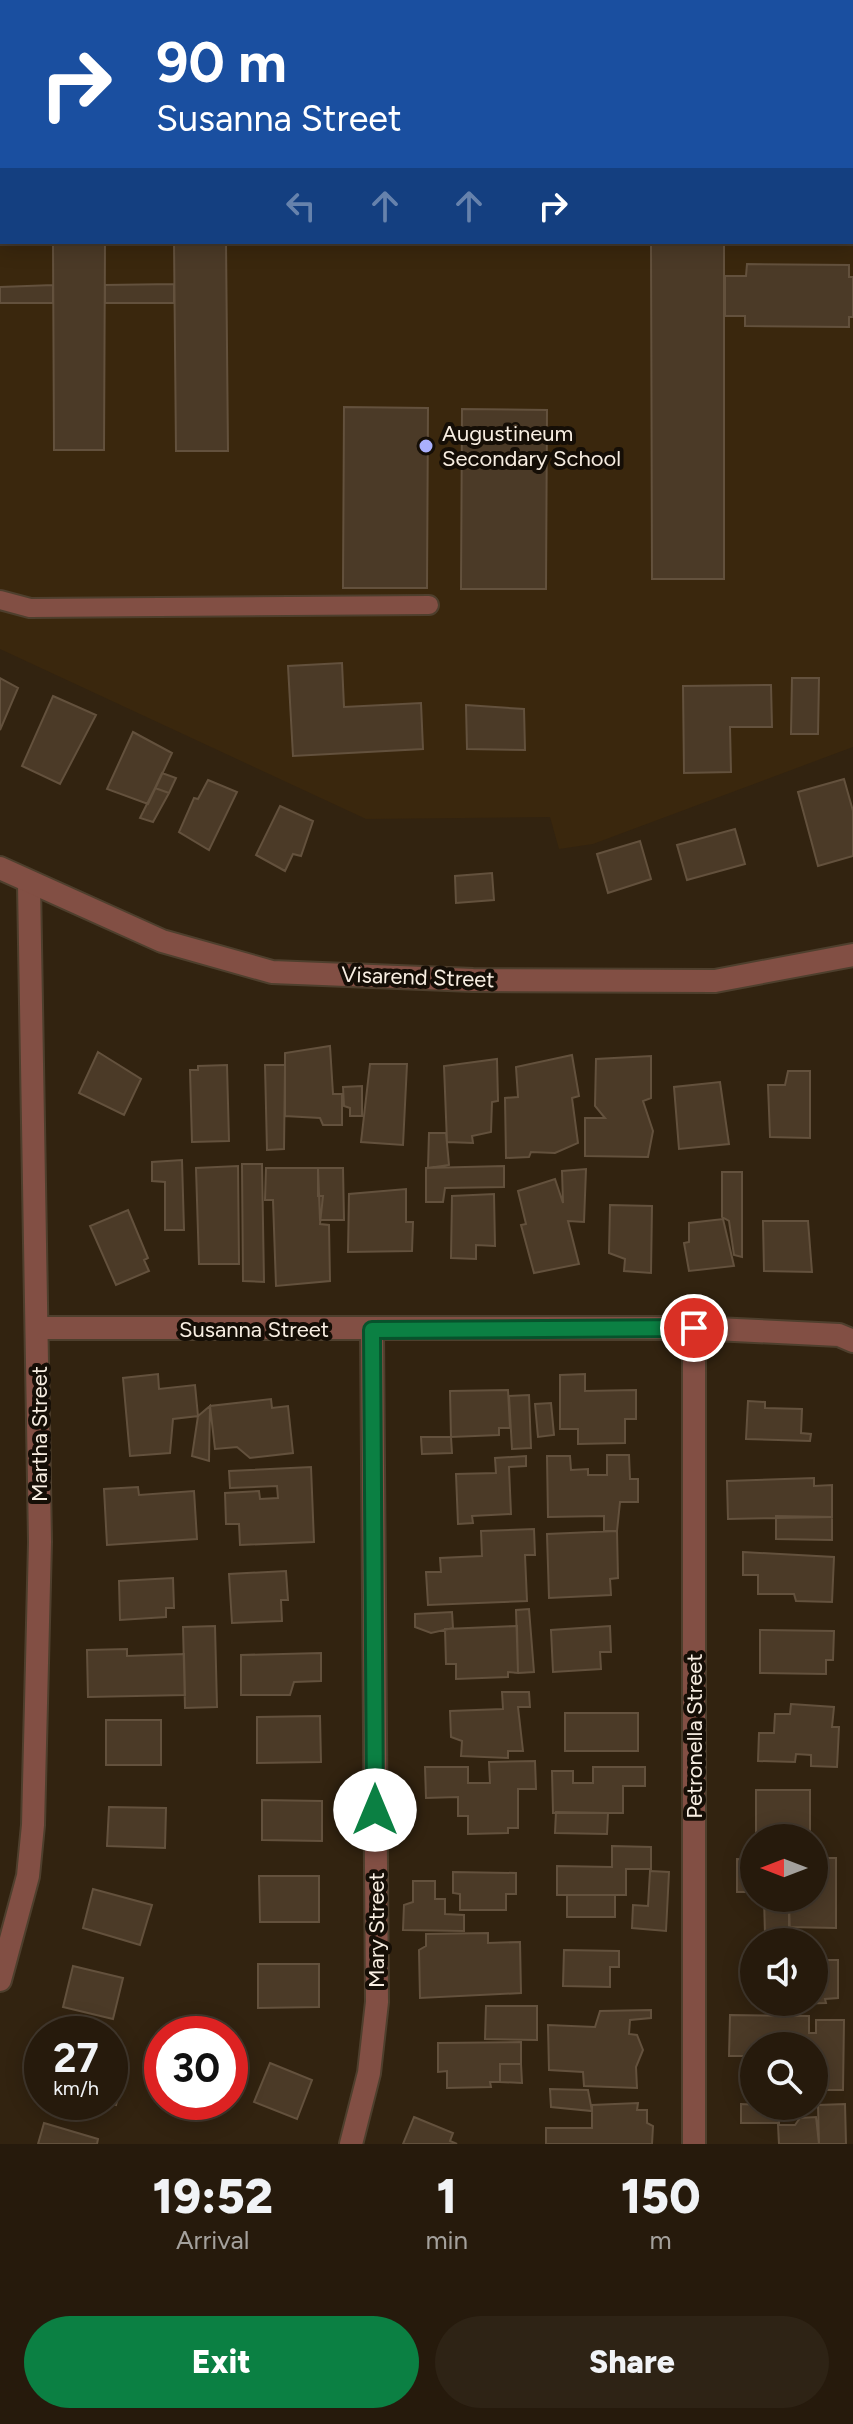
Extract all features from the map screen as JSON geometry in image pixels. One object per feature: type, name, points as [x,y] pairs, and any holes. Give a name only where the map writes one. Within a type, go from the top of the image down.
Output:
[{"type":"street","name":"Visarend Street","points":[[0,868],[29,884],[162,941],[272,972],[473,980],[715,981],[853,955]]},
{"type":"street","name":"Martha Street","points":[[0,1980],[28,1876],[33,1825],[40,1542],[29,884]]},
{"type":"street","name":"Susanna Street","points":[[38,1328],[694,1328],[839,1335],[853,1341]]},
{"type":"street","name":"Petronella Street","points":[[694,1328],[694,2144]]},
{"type":"street","name":"Mary Street","points":[[351,2144],[369,2073],[377,2002],[372,1330]]},
{"type":"lane","points":[[0,600],[30,608],[429,605]]},
{"type":"shaded area","name":"Augustineum Secondary School","points":[[0,244],[853,244],[853,747],[593,844],[559,849],[550,817],[366,819],[0,649]]},
{"type":"building","points":[[53,244],[105,244],[104,450],[54,450]]},
{"type":"building","points":[[174,244],[226,244],[228,451],[176,451]]},
{"type":"building","points":[[651,244],[724,244],[724,579],[652,579]]},
{"type":"building","points":[[747,264],[849,265],[849,277],[853,277],[853,317],[849,317],[849,327],[745,326],[745,316],[725,316],[725,276],[746,276]]},
{"type":"building","points":[[174,284],[174,303],[105,303],[105,285]]},
{"type":"building","points":[[53,285],[53,303],[0,303],[0,287]]},
{"type":"building","points":[[344,407],[428,408],[427,588],[343,588]]},
{"type":"building","points":[[462,409],[547,410],[546,589],[461,589]]},
{"type":"building","points":[[342,663],[344,707],[421,703],[423,749],[293,756],[288,666]]},
{"type":"building","points":[[0,678],[18,688],[0,730]]},
{"type":"building","points":[[792,678],[819,678],[818,734],[791,734]]},
{"type":"building","points":[[771,685],[772,727],[730,727],[731,772],[684,773],[683,686]]},
{"type":"building","points":[[53,696],[96,715],[60,784],[22,766]]},
{"type":"building","points":[[466,705],[524,709],[525,750],[467,749]]},
{"type":"building","points":[[133,732],[172,753],[148,804],[107,789]]},
{"type":"building","points":[[162,773],[176,778],[169,793],[155,788]]},
{"type":"building","points":[[844,779],[853,811],[853,856],[818,866],[798,792]]},
{"type":"building","points":[[208,780],[237,792],[209,850],[179,832],[194,798],[198,799]]},
{"type":"building","points":[[155,788],[169,793],[153,822],[140,818]]},
{"type":"building","points":[[280,806],[313,821],[301,856],[293,854],[285,871],[256,855]]},
{"type":"building","points":[[735,829],[745,864],[687,880],[677,845]]},
{"type":"building","points":[[640,841],[651,879],[608,893],[597,854]]},
{"type":"building","points":[[492,873],[494,900],[456,903],[455,876]]},
{"type":"building","points":[[330,1046],[333,1094],[342,1094],[342,1125],[323,1125],[320,1118],[285,1116],[285,1053]]},
{"type":"building","points":[[98,1052],[141,1079],[124,1115],[79,1093]]},
{"type":"building","points":[[572,1055],[579,1096],[572,1098],[578,1143],[555,1153],[531,1152],[529,1157],[506,1158],[505,1098],[518,1097],[516,1067]]},
{"type":"building","points":[[651,1056],[651,1098],[643,1101],[653,1131],[648,1157],[585,1156],[585,1118],[605,1118],[595,1106],[596,1059]]},
{"type":"building","points":[[497,1059],[498,1101],[492,1102],[491,1132],[472,1136],[473,1143],[447,1142],[444,1066]]},
{"type":"building","points":[[370,1064],[407,1064],[403,1145],[361,1142]]},
{"type":"building","points":[[227,1065],[229,1141],[192,1142],[190,1070],[198,1070],[198,1066]]},
{"type":"building","points":[[265,1065],[285,1065],[284,1149],[267,1150]]},
{"type":"building","points":[[788,1071],[810,1071],[810,1138],[770,1137],[768,1085],[785,1085]]},
{"type":"building","points":[[720,1082],[729,1144],[679,1149],[674,1087]]},
{"type":"building","points":[[362,1086],[362,1116],[350,1116],[350,1108],[344,1106],[343,1087]]},
{"type":"building","points":[[429,1133],[446,1133],[449,1165],[428,1168]]},
{"type":"building","points":[[182,1160],[184,1230],[165,1230],[165,1182],[152,1181],[152,1162]]},
{"type":"building","points":[[242,1164],[262,1164],[264,1282],[243,1281]]},
{"type":"building","points":[[238,1166],[239,1264],[199,1264],[196,1168]]},
{"type":"building","points":[[504,1166],[504,1187],[445,1188],[443,1202],[426,1202],[426,1168]]},
{"type":"building","points":[[266,1168],[318,1168],[318,1196],[323,1196],[320,1224],[329,1225],[330,1281],[276,1286],[273,1200],[265,1200]]},
{"type":"building","points":[[318,1168],[343,1168],[344,1220],[320,1220]]},
{"type":"building","points":[[586,1169],[584,1222],[568,1221],[579,1264],[534,1273],[521,1225],[526,1224],[518,1191],[555,1179],[563,1203],[562,1171]]},
{"type":"building","points":[[722,1172],[742,1172],[742,1257],[734,1255],[729,1221],[722,1217]]},
{"type":"building","points":[[406,1189],[406,1222],[413,1222],[412,1251],[348,1252],[349,1194]]},
{"type":"building","points":[[494,1194],[495,1246],[476,1245],[476,1259],[451,1258],[452,1196]]},
{"type":"building","points":[[610,1205],[652,1206],[651,1273],[624,1271],[625,1259],[609,1253]]},
{"type":"building","points":[[128,1210],[148,1258],[144,1260],[149,1271],[116,1285],[90,1226]]},
{"type":"building","points":[[723,1219],[734,1266],[689,1271],[684,1243],[689,1242],[689,1223]]},
{"type":"building","points":[[763,1221],[808,1221],[812,1272],[764,1271]]},
{"type":"building","points":[[158,1374],[159,1389],[195,1385],[198,1416],[173,1419],[170,1453],[130,1456],[123,1378]]},
{"type":"building","points":[[585,1374],[585,1391],[636,1390],[636,1419],[625,1419],[625,1443],[578,1444],[578,1429],[560,1429],[560,1375]]},
{"type":"building","points":[[508,1390],[510,1428],[499,1428],[499,1435],[451,1437],[450,1391]]},
{"type":"building","points":[[529,1395],[531,1448],[512,1449],[509,1396]]},
{"type":"building","points":[[271,1399],[272,1408],[288,1406],[293,1453],[250,1458],[237,1447],[215,1449],[210,1406]]},
{"type":"building","points":[[748,1401],[765,1402],[765,1408],[802,1409],[801,1433],[811,1434],[810,1441],[746,1439]]},
{"type":"building","points":[[551,1403],[554,1435],[538,1437],[535,1404]]},
{"type":"building","points":[[210,1406],[209,1461],[192,1456],[198,1416]]},
{"type":"building","points":[[421,1437],[451,1437],[452,1453],[422,1454]]},
{"type":"building","points":[[607,1455],[629,1455],[630,1479],[638,1479],[638,1502],[620,1502],[617,1531],[604,1531],[604,1516],[548,1517],[547,1456],[570,1456],[571,1470],[588,1469],[588,1475],[607,1475]]},
{"type":"building","points":[[526,1456],[526,1466],[509,1467],[511,1514],[472,1516],[473,1523],[458,1524],[456,1474],[496,1473],[495,1458]]},
{"type":"building","points":[[311,1467],[314,1542],[240,1545],[239,1524],[226,1524],[225,1493],[259,1491],[260,1499],[278,1498],[277,1486],[230,1488],[229,1471]]},
{"type":"building","points":[[814,1478],[814,1486],[832,1485],[832,1517],[728,1519],[727,1481]]},
{"type":"building","points":[[138,1487],[139,1495],[194,1491],[197,1539],[107,1545],[104,1489]]},
{"type":"building","points":[[776,1516],[832,1517],[832,1540],[776,1539]]},
{"type":"building","points":[[534,1529],[535,1555],[525,1555],[527,1601],[428,1605],[426,1572],[441,1572],[440,1558],[482,1556],[481,1531]]},
{"type":"building","points":[[617,1531],[618,1578],[610,1579],[611,1595],[549,1598],[547,1534]]},
{"type":"building","points":[[743,1552],[834,1557],[832,1602],[796,1601],[794,1594],[758,1594],[758,1575],[743,1575]]},
{"type":"building","points":[[286,1571],[288,1600],[281,1600],[282,1621],[232,1623],[229,1574]]},
{"type":"building","points":[[173,1578],[174,1608],[166,1608],[166,1617],[120,1620],[119,1581]]},
{"type":"building","points":[[529,1609],[534,1672],[518,1673],[516,1610]]},
{"type":"building","points":[[452,1612],[453,1628],[431,1633],[415,1627],[415,1614]]},
{"type":"building","points":[[215,1626],[217,1707],[185,1708],[183,1627]]},
{"type":"building","points":[[517,1626],[518,1673],[508,1672],[508,1677],[456,1679],[456,1664],[446,1664],[445,1629]]},
{"type":"building","points":[[610,1626],[611,1652],[600,1652],[601,1669],[553,1672],[551,1630]]},
{"type":"building","points":[[760,1630],[834,1631],[833,1660],[826,1660],[826,1674],[760,1673]]},
{"type":"building","points":[[127,1649],[127,1656],[184,1654],[185,1695],[88,1697],[87,1650]]},
{"type":"building","points":[[321,1653],[321,1681],[294,1682],[290,1695],[241,1695],[241,1655]]},
{"type":"building","points":[[502,1692],[529,1692],[530,1707],[518,1707],[523,1751],[508,1751],[508,1758],[461,1756],[462,1741],[451,1737],[450,1711],[503,1709]]},
{"type":"building","points":[[791,1704],[834,1707],[832,1727],[839,1727],[837,1767],[811,1766],[811,1755],[796,1754],[795,1762],[758,1761],[759,1733],[774,1733],[775,1714],[790,1714]]},
{"type":"building","points":[[565,1713],[638,1713],[638,1751],[565,1751]]},
{"type":"building","points":[[320,1716],[321,1762],[257,1763],[257,1717]]},
{"type":"building","points":[[106,1720],[161,1720],[161,1765],[106,1765]]},
{"type":"building","points":[[535,1761],[536,1789],[518,1789],[518,1828],[508,1828],[508,1833],[468,1834],[468,1816],[458,1816],[458,1797],[426,1798],[425,1767],[468,1767],[468,1783],[490,1783],[489,1762]]},
{"type":"building","points":[[593,1767],[645,1767],[645,1786],[623,1786],[623,1813],[553,1813],[552,1771],[573,1771],[573,1783],[593,1783]]},
{"type":"building","points":[[756,1790],[810,1790],[810,1824],[756,1824]]},
{"type":"building","points":[[262,1800],[322,1801],[322,1841],[262,1840]]},
{"type":"building","points":[[109,1807],[166,1808],[165,1848],[107,1846]]},
{"type":"building","points":[[556,1812],[608,1813],[607,1834],[555,1833]]},
{"type":"building","points":[[612,1846],[651,1847],[651,1869],[626,1869],[626,1895],[557,1895],[557,1866],[612,1867]]},
{"type":"building","points":[[828,1858],[836,1858],[836,1928],[789,1927],[789,1912],[828,1912]]},
{"type":"building","points":[[737,1859],[740,1859],[740,1892],[737,1892]]},
{"type":"building","points":[[650,1871],[669,1872],[666,1931],[632,1928],[633,1905],[648,1906]]},
{"type":"building","points":[[453,1872],[516,1873],[516,1894],[506,1894],[506,1910],[460,1910],[460,1894],[453,1893]]},
{"type":"building","points":[[259,1876],[319,1876],[319,1922],[260,1922]]},
{"type":"building","points":[[413,1881],[435,1881],[435,1899],[445,1899],[445,1914],[464,1915],[464,1931],[403,1930],[404,1905],[413,1902]]},
{"type":"building","points":[[93,1889],[152,1905],[140,1945],[83,1928]]},
{"type":"building","points":[[567,1895],[615,1895],[615,1917],[567,1917]]},
{"type":"building","points":[[764,1912],[789,1912],[790,1928],[765,1928]]},
{"type":"building","points":[[488,1933],[488,1943],[520,1942],[521,1993],[420,1998],[419,1950],[426,1946],[426,1934]]},
{"type":"building","points":[[564,1950],[619,1951],[619,1967],[610,1967],[610,1987],[563,1986]]},
{"type":"building","points":[[828,1960],[838,1960],[838,1998],[828,1999]]},
{"type":"building","points":[[258,1964],[319,1964],[319,2007],[258,2008]]},
{"type":"building","points":[[73,1966],[123,1978],[114,2016],[63,2007]]},
{"type":"building","points":[[486,2006],[537,2006],[537,2040],[485,2039]]},
{"type":"building","points":[[651,2010],[651,2018],[630,2020],[629,2034],[637,2035],[643,2050],[636,2067],[637,2088],[584,2086],[583,2072],[549,2070],[548,2025],[595,2027],[600,2011]]},
{"type":"building","points":[[730,2015],[809,2016],[809,2032],[740,2032],[740,2056],[729,2056]]},
{"type":"building","points":[[816,2020],[844,2020],[843,2090],[828,2090],[828,2032],[816,2032]]},
{"type":"building","points":[[521,2042],[521,2064],[500,2064],[500,2082],[490,2082],[491,2087],[447,2088],[447,2071],[438,2072],[438,2043]]},
{"type":"building","points":[[270,2063],[312,2080],[297,2119],[254,2102]]},
{"type":"building","points":[[500,2064],[521,2064],[522,2083],[500,2082]]},
{"type":"building","points":[[550,2089],[588,2090],[592,2111],[551,2107]]},
{"type":"building","points":[[638,2103],[637,2110],[647,2110],[647,2123],[653,2126],[652,2144],[546,2144],[546,2128],[592,2128],[592,2105]]},
{"type":"building","points":[[845,2104],[846,2144],[819,2144],[818,2120],[828,2120],[828,2105]]},
{"type":"building","points":[[414,2117],[453,2133],[450,2141],[457,2144],[403,2144]]},
{"type":"building","points":[[741,2120],[779,2120],[779,2123],[741,2123]]},
{"type":"building","points":[[799,2120],[816,2120],[819,2144],[779,2144],[778,2125],[795,2125]]},
{"type":"building","points":[[44,2123],[98,2139],[97,2144],[38,2144]]},
{"type":"place","name":"Augustineum Secondary School","points":[[426,446]]},
{"type":"route","points":[[375,1810],[372,1330],[694,1328]]}]
